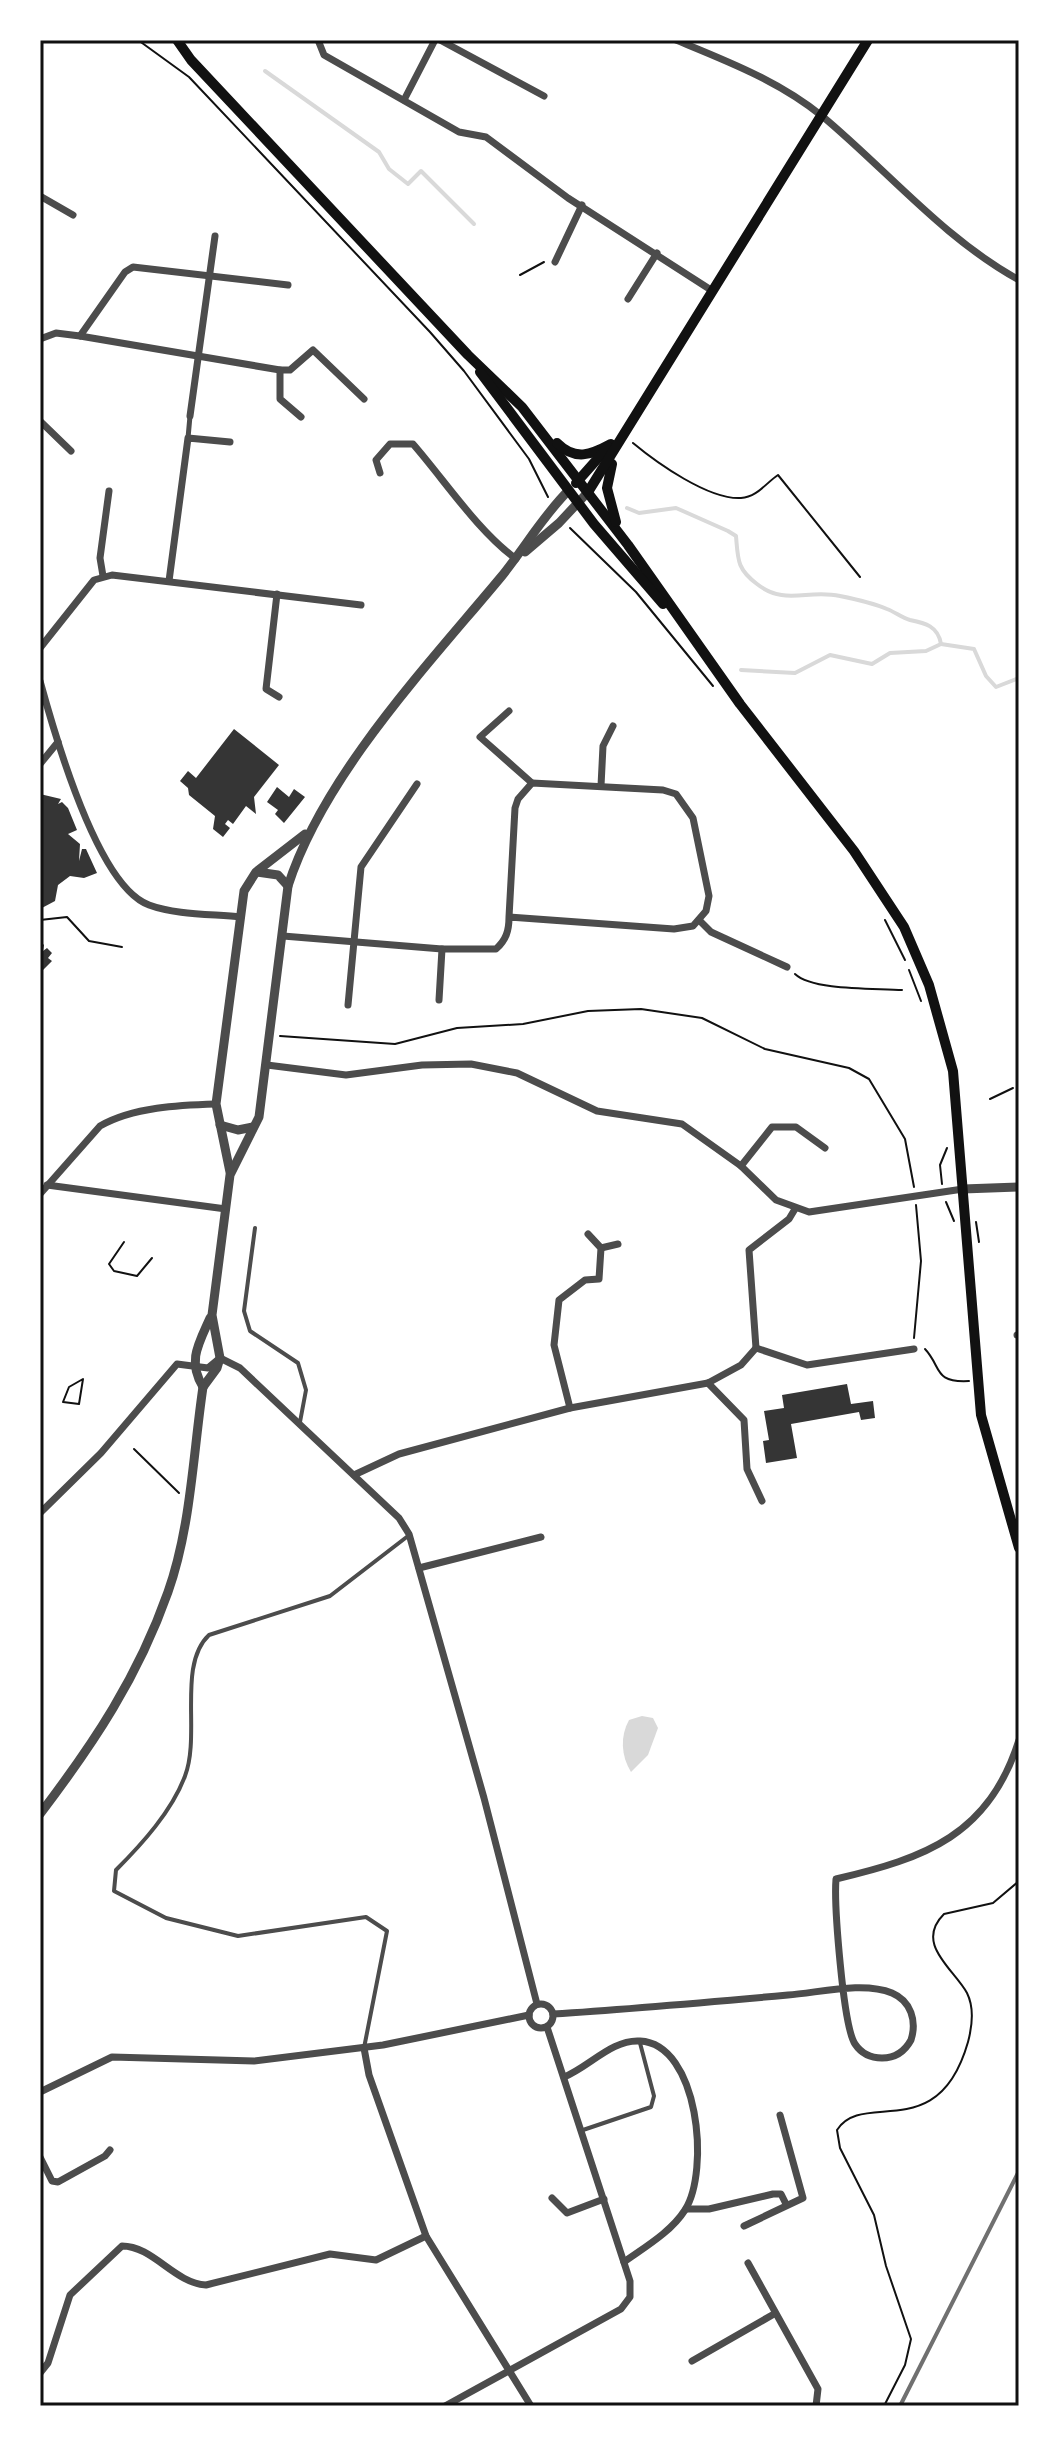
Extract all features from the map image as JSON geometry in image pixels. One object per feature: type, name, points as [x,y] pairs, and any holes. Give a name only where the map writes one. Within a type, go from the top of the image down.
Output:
[{"type":"main road","points":[[166,40],[191,60],[468,355],[566,452],[592,454],[613,449]]},
{"type":"main road","points":[[177,40],[191,60]]},
{"type":"main road","points":[[568,491],[626,438],[711,290],[868,40]]},
{"type":"main road","points":[[468,355],[568,491],[698,645]]},
{"type":"main road","points":[[522,407],[854,851],[904,927],[929,985],[950,1057],[960,1124],[981,1415],[996,1479],[1019,1548]]},
{"type":"main road","points":[[588,492],[613,449]]},
{"type":"main road","points":[[613,449],[608,500],[628,545]]},
{"type":"main road","points":[[1011,1519],[1019,1532]]},
{"type":"street","points":[[318,40],[324,55],[459,132],[486,137],[711,290]]},
{"type":"street","points":[[404,100],[437,40],[544,96]]},
{"type":"street","points":[[676,40],[755,73],[820,115],[970,249],[1019,280]]},
{"type":"street","points":[[40,196],[73,215]]},
{"type":"street","points":[[555,262],[582,205]]},
{"type":"street","points":[[169,581],[215,236]]},
{"type":"street","points":[[628,299],[657,253]]},
{"type":"street","points":[[80,336],[125,272],[133,267],[288,285]]},
{"type":"street","points":[[40,339],[56,333],[80,336],[280,370],[290,370],[308,351],[317,351],[364,399]]},
{"type":"street","points":[[280,370],[280,399],[301,417]]},
{"type":"street","points":[[40,421],[71,451]]},
{"type":"street","points":[[188,438],[230,442]]},
{"type":"street","points":[[380,473],[376,460],[390,444],[413,444],[463,501],[488,538],[516,559]]},
{"type":"street","points":[[103,576],[100,558],[109,491]]},
{"type":"street","points":[[230,1175],[259,1117],[288,886],[309,831],[368,742],[568,491]]},
{"type":"street","points":[[516,559],[562,520],[588,492]]},
{"type":"street","points":[[40,648],[94,580],[103,576],[169,581],[361,605]]},
{"type":"street","points":[[277,594],[266,689],[279,697]]},
{"type":"street","points":[[40,681],[58,742],[98,846],[136,896],[159,907],[241,917]]},
{"type":"street","points":[[509,711],[480,737],[532,783],[663,790],[683,801],[693,818],[709,896],[700,921]]},
{"type":"street","points":[[601,786],[603,746],[613,726]]},
{"type":"street","points":[[40,764],[58,742]]},
{"type":"street","points":[[283,936],[442,949],[496,949],[504,943],[509,917],[515,808],[518,799],[532,783]]},
{"type":"street","points":[[348,1005],[361,867],[417,784]]},
{"type":"street","points":[[203,1387],[193,1365],[212,1315],[230,1175],[216,1104],[244,891],[256,872],[309,831]]},
{"type":"street","points":[[256,872],[278,875],[288,886]]},
{"type":"street","points":[[509,917],[674,929],[700,921]]},
{"type":"street","points":[[700,921],[711,932],[737,946],[787,967]]},
{"type":"street","points":[[439,1000],[442,949]]},
{"type":"street","points":[[267,1065],[346,1075],[435,1064],[492,1067],[517,1073],[597,1111],[682,1124],[741,1166],[776,1200],[809,1212],[943,1191],[1019,1187]]},
{"type":"street","points":[[40,1194],[100,1126],[109,1121],[126,1115],[216,1104]]},
{"type":"street","points":[[220,1125],[238,1130],[253,1127]]},
{"type":"street","points":[[741,1166],[772,1127],[796,1127],[825,1148]]},
{"type":"street","points":[[47,1185],[226,1209]]},
{"type":"street","points":[[354,1475],[376,1461],[570,1408],[708,1383],[741,1365],[756,1348],[749,1250],[789,1219],[795,1209]]},
{"type":"street","points":[[570,1408],[554,1345],[559,1300],[585,1280],[599,1279],[601,1248],[588,1234]]},
{"type":"street","points":[[601,1248],[618,1244]]},
{"type":"street","points":[[40,1814],[99,1736],[140,1663],[169,1589],[187,1500],[203,1387],[217,1368],[220,1358],[212,1315]]},
{"type":"street","points":[[756,1348],[807,1365],[914,1349]]},
{"type":"street","points":[[220,1358],[240,1368],[399,1518],[409,1534],[484,1798],[537,2004]]},
{"type":"street","points":[[40,1513],[101,1453],[177,1364],[208,1368],[220,1358]]},
{"type":"street","points":[[708,1383],[744,1420],[747,1469],[762,1501]]},
{"type":"street","points":[[419,1568],[541,1537]]},
{"type":"street","points":[[553,2014],[845,1991],[890,1992],[910,2010],[913,2033],[908,2046],[897,2055],[877,2058],[863,2052],[853,2041],[845,1991],[836,1879],[900,1864],[938,1847],[960,1832],[990,1803],[1009,1772],[1019,1740]]},
{"type":"street","points":[[537,2004],[547,2005],[553,2014]]},
{"type":"street","points":[[40,2092],[112,2057],[254,2061],[364,2048],[529,2015],[537,2004]]},
{"type":"street","points":[[445,2406],[627,2303],[632,2290],[547,2027],[553,2014]]},
{"type":"street","points":[[529,2015],[534,2026],[547,2027]]},
{"type":"street","points":[[564,2077],[616,2045],[639,2040],[650,2042],[669,2055],[690,2095],[698,2154],[686,2209],[666,2231],[624,2262]]},
{"type":"street","points":[[364,2048],[369,2075],[426,2236],[531,2406]]},
{"type":"street","points":[[744,2226],[753,2225],[786,2204],[803,2198],[780,2115]]},
{"type":"street","points":[[40,2157],[52,2181],[58,2182],[105,2156],[110,2150]]},
{"type":"street","points":[[686,2209],[709,2209],[773,2194],[781,2194],[786,2204]]},
{"type":"street","points":[[552,2198],[567,2213],[604,2199]]},
{"type":"street","points":[[40,2373],[48,2363],[70,2295],[116,2248],[136,2249],[187,2281],[206,2285],[330,2254],[376,2260],[426,2236]]},
{"type":"street","points":[[748,2263],[818,2389],[817,2403]]},
{"type":"street","points":[[692,2361],[774,2314]]},
{"type":"lane","points":[[40,714],[47,706]]},
{"type":"lane","points":[[255,1228],[244,1311],[250,1331],[298,1363],[306,1390],[299,1424]]},
{"type":"lane","points":[[364,2048],[387,1931],[377,1922],[366,1917],[238,1936],[166,1918],[138,1906],[114,1891],[113,1879],[116,1870],[169,1806],[185,1777],[193,1747],[193,1667],[200,1643],[209,1635],[330,1596],[409,1534]]},
{"type":"lane","points":[[582,2130],[651,2107],[654,2096],[639,2040]]},
{"type":"path","points":[[138,40],[189,77],[430,332],[464,371],[529,459],[555,504]]},
{"type":"path","points":[[520,275],[559,253]]},
{"type":"path","points":[[626,438],[666,467],[713,493],[742,498],[754,494],[778,475],[860,577]]},
{"type":"path","points":[[562,520],[636,592],[717,691]]},
{"type":"path","points":[[882,915],[907,963],[925,1013]]},
{"type":"path","points":[[40,920],[67,917],[89,941],[122,947]]},
{"type":"path","points":[[787,967],[802,981],[902,990]]},
{"type":"path","points":[[271,1035],[395,1044],[457,1028],[523,1024],[588,1011],[641,1009],[702,1018],[765,1049],[849,1068],[869,1079],[905,1139],[921,1234],[914,1349],[927,1349],[935,1370],[943,1378],[977,1381]]},
{"type":"path","points":[[990,1099],[1013,1088]]},
{"type":"path","points":[[947,1149],[940,1165],[943,1191],[949,1216],[958,1222]]},
{"type":"path","points":[[978,1222],[979,1250]]},
{"type":"path","points":[[124,1242],[109,1264],[114,1271],[137,1276],[152,1258]]},
{"type":"path","points":[[83,1379],[81,1391],[79,1404],[63,1402],[69,1387],[83,1379]]},
{"type":"path","points":[[134,1449],[187,1500]]},
{"type":"path","points":[[884,2406],[905,2365],[911,2339],[886,2266],[874,2215],[840,2148],[837,2130],[844,2121],[856,2116],[914,2109],[938,2095],[951,2082],[969,2038],[971,2013],[967,1994],[937,1953],[935,1928],[944,1914],[993,1903],[1019,1881]]},
{"type":"shaded area","points":[[642,1716],[653,1718],[658,1728],[648,1755],[631,1772],[624,1753],[624,1733],[629,1720]]},
{"type":"building","points":[[234,729],[279,765],[254,797],[256,814],[246,806],[233,824],[228,820],[225,824],[230,828],[223,837],[213,829],[215,816],[189,795],[188,788],[180,781],[188,771],[196,778]]},
{"type":"building","points":[[277,787],[289,797],[294,789],[305,797],[284,823],[275,814],[278,810],[267,802]]},
{"type":"building","points":[[40,794],[61,799],[58,804],[62,802],[68,808],[77,830],[68,834],[80,844],[79,861],[82,849],[86,849],[97,873],[84,878],[70,876],[58,885],[55,901],[40,909]]},
{"type":"building","points":[[40,941],[44,945],[43,951],[47,948],[52,953],[48,958],[52,961],[40,973]]},
{"type":"building","points":[[847,1384],[851,1404],[873,1401],[875,1418],[861,1420],[859,1412],[791,1424],[797,1458],[766,1463],[763,1441],[769,1440],[764,1411],[784,1408],[782,1395]]},
{"type":"waterway","points":[[265,71],[379,152],[389,169],[408,184],[421,171],[474,224]]},
{"type":"waterway","points":[[627,508],[639,513],[676,508],[728,531],[736,536],[742,569],[767,591],[787,596],[828,594],[882,607],[930,626],[941,644],[974,649],[986,676],[996,687],[1019,678]]},
{"type":"waterway","points":[[741,670],[795,673],[830,655],[872,664],[890,653],[926,651],[941,644]]},
{"type":"railway","points":[[900,2406],[1019,2171]]}]
